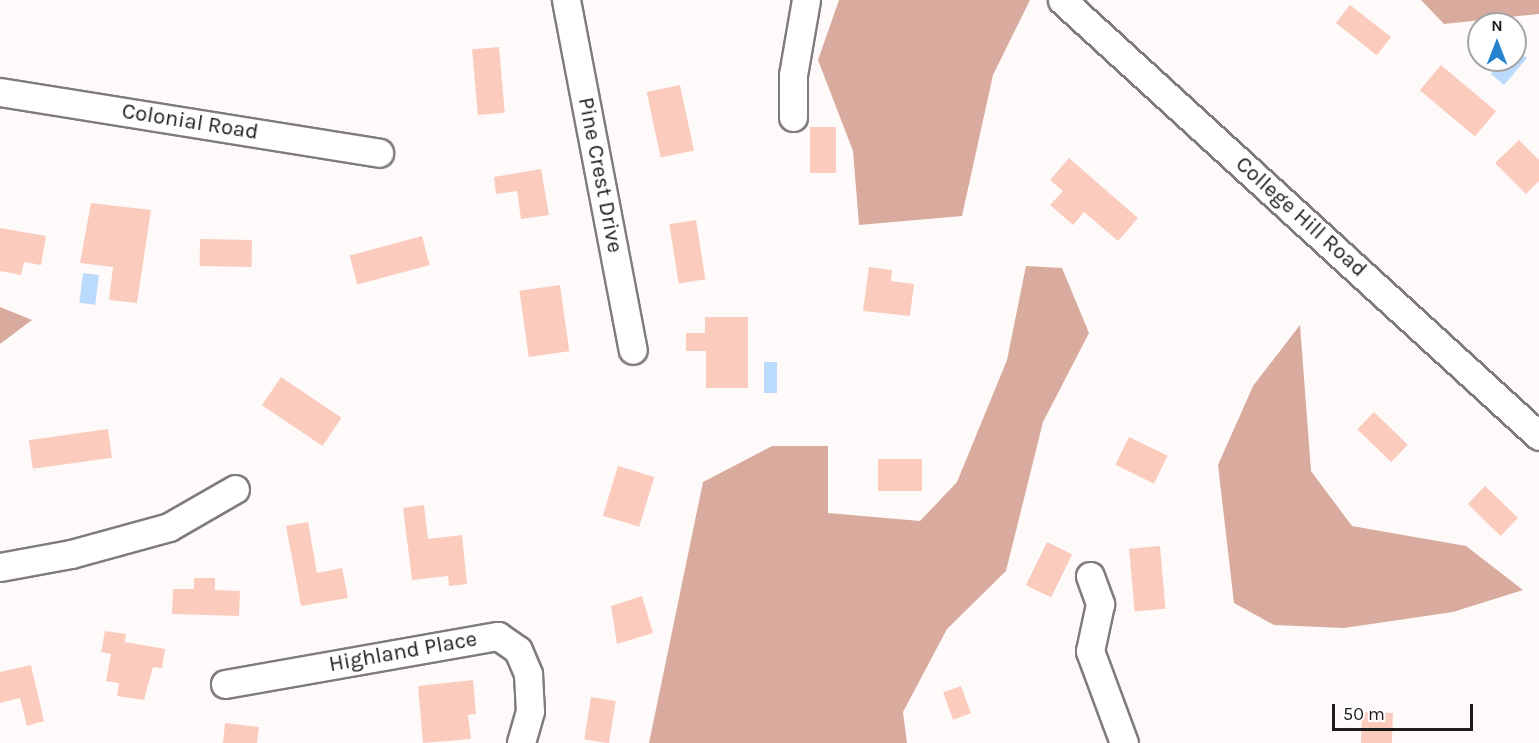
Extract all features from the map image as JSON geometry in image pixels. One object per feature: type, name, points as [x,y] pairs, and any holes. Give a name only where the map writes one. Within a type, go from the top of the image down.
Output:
[{"type":"street","name":"Pine Crest Drive","points":[[566,0],[633,350]]},
{"type":"street","points":[[793,117],[793,75],[806,0]]},
{"type":"street","name":"College Hill Road","points":[[1062,0],[1539,436]]},
{"type":"street","name":"Colonial Road","points":[[0,92],[379,153]]},
{"type":"street","points":[[0,567],[71,554],[169,527],[235,489]]},
{"type":"street","points":[[1090,576],[1100,604],[1090,651],[1124,743]]},
{"type":"street","name":"Highland Place","points":[[225,684],[498,636],[518,650],[528,674],[530,711],[521,743]]},
{"type":"shaded area","points":[[839,0],[1030,0],[993,75],[962,216],[859,225],[853,151],[818,60]]},
{"type":"shaded area","points":[[1421,0],[1539,0],[1539,14],[1467,12],[1467,22],[1444,24]]},
{"type":"shaded area","points":[[1026,266],[1062,268],[1089,333],[1043,422],[1006,571],[947,629],[903,712],[907,743],[649,743],[703,482],[772,446],[828,446],[828,513],[920,521],[957,482],[1007,360]]},
{"type":"shaded area","points":[[0,307],[32,320],[0,344]]},
{"type":"shaded area","points":[[1300,325],[1311,471],[1352,526],[1466,546],[1523,590],[1453,612],[1344,628],[1274,625],[1234,603],[1218,465],[1253,386]]},
{"type":"water","points":[[1493,72],[1515,72],[1504,85],[1491,74]]},
{"type":"water","points":[[83,273],[99,275],[95,305],[79,303]]},
{"type":"water","points":[[764,362],[777,362],[777,393],[764,393]]},
{"type":"building","points":[[1350,5],[1391,37],[1377,55],[1336,23]]},
{"type":"building","points":[[499,47],[505,113],[478,115],[472,49]]},
{"type":"building","points":[[1441,65],[1496,111],[1475,137],[1420,90]]},
{"type":"building","points":[[680,85],[694,151],[661,158],[647,92]]},
{"type":"building","points":[[810,127],[836,127],[836,173],[810,173]]},
{"type":"building","points":[[1519,140],[1539,160],[1539,181],[1526,194],[1495,163]]},
{"type":"building","points":[[1069,158],[1138,218],[1118,241],[1084,212],[1073,225],[1050,205],[1063,191],[1050,180]]},
{"type":"building","points":[[541,169],[549,215],[521,219],[517,191],[496,194],[494,177]]},
{"type":"building","points":[[91,203],[151,210],[137,303],[109,300],[113,267],[80,263]]},
{"type":"building","points":[[696,220],[705,279],[679,283],[669,224]]},
{"type":"building","points":[[0,228],[46,236],[41,265],[24,262],[21,275],[0,271]]},
{"type":"building","points":[[422,236],[430,265],[357,284],[350,255]]},
{"type":"building","points":[[200,239],[252,240],[252,267],[200,266]]},
{"type":"building","points":[[869,267],[892,270],[891,281],[914,284],[910,316],[863,311]]},
{"type":"building","points":[[560,285],[569,351],[529,357],[519,291]]},
{"type":"building","points":[[705,317],[748,317],[748,388],[706,388],[706,351],[686,351],[686,333],[705,333]]},
{"type":"building","points":[[281,377],[342,418],[323,446],[262,405]]},
{"type":"building","points":[[1374,412],[1408,445],[1391,462],[1357,429]]},
{"type":"building","points":[[108,429],[112,458],[33,469],[29,440]]},
{"type":"building","points":[[1129,437],[1168,456],[1154,484],[1115,465]]},
{"type":"building","points":[[878,459],[922,459],[922,491],[878,491]]},
{"type":"building","points":[[618,466],[654,477],[639,527],[603,516]]},
{"type":"building","points":[[1485,486],[1518,518],[1501,536],[1468,504]]},
{"type":"building","points":[[424,505],[428,539],[462,535],[467,584],[449,586],[448,576],[412,580],[403,508]]},
{"type":"building","points":[[308,522],[317,573],[342,568],[348,598],[301,606],[286,526]]},
{"type":"building","points":[[1047,542],[1072,554],[1051,597],[1026,585]]},
{"type":"building","points":[[1160,546],[1165,609],[1135,611],[1129,549]]},
{"type":"building","points":[[194,578],[215,578],[215,590],[240,591],[239,616],[172,614],[173,589],[194,589]]},
{"type":"building","points":[[642,596],[653,633],[617,644],[611,606]]},
{"type":"building","points":[[105,631],[126,634],[125,642],[165,649],[162,668],[153,667],[144,700],[117,696],[119,683],[106,681],[111,654],[101,652]]},
{"type":"building","points":[[31,665],[44,721],[27,726],[20,698],[0,703],[0,672]]},
{"type":"building","points":[[473,680],[476,714],[468,715],[471,739],[423,743],[418,686]]},
{"type":"building","points":[[961,686],[971,713],[953,720],[943,692]]},
{"type":"building","points":[[591,697],[616,701],[609,743],[584,739]]},
{"type":"building","points":[[1362,712],[1393,713],[1392,743],[1361,743]]},
{"type":"building","points":[[225,723],[259,727],[257,743],[223,743]]}]
